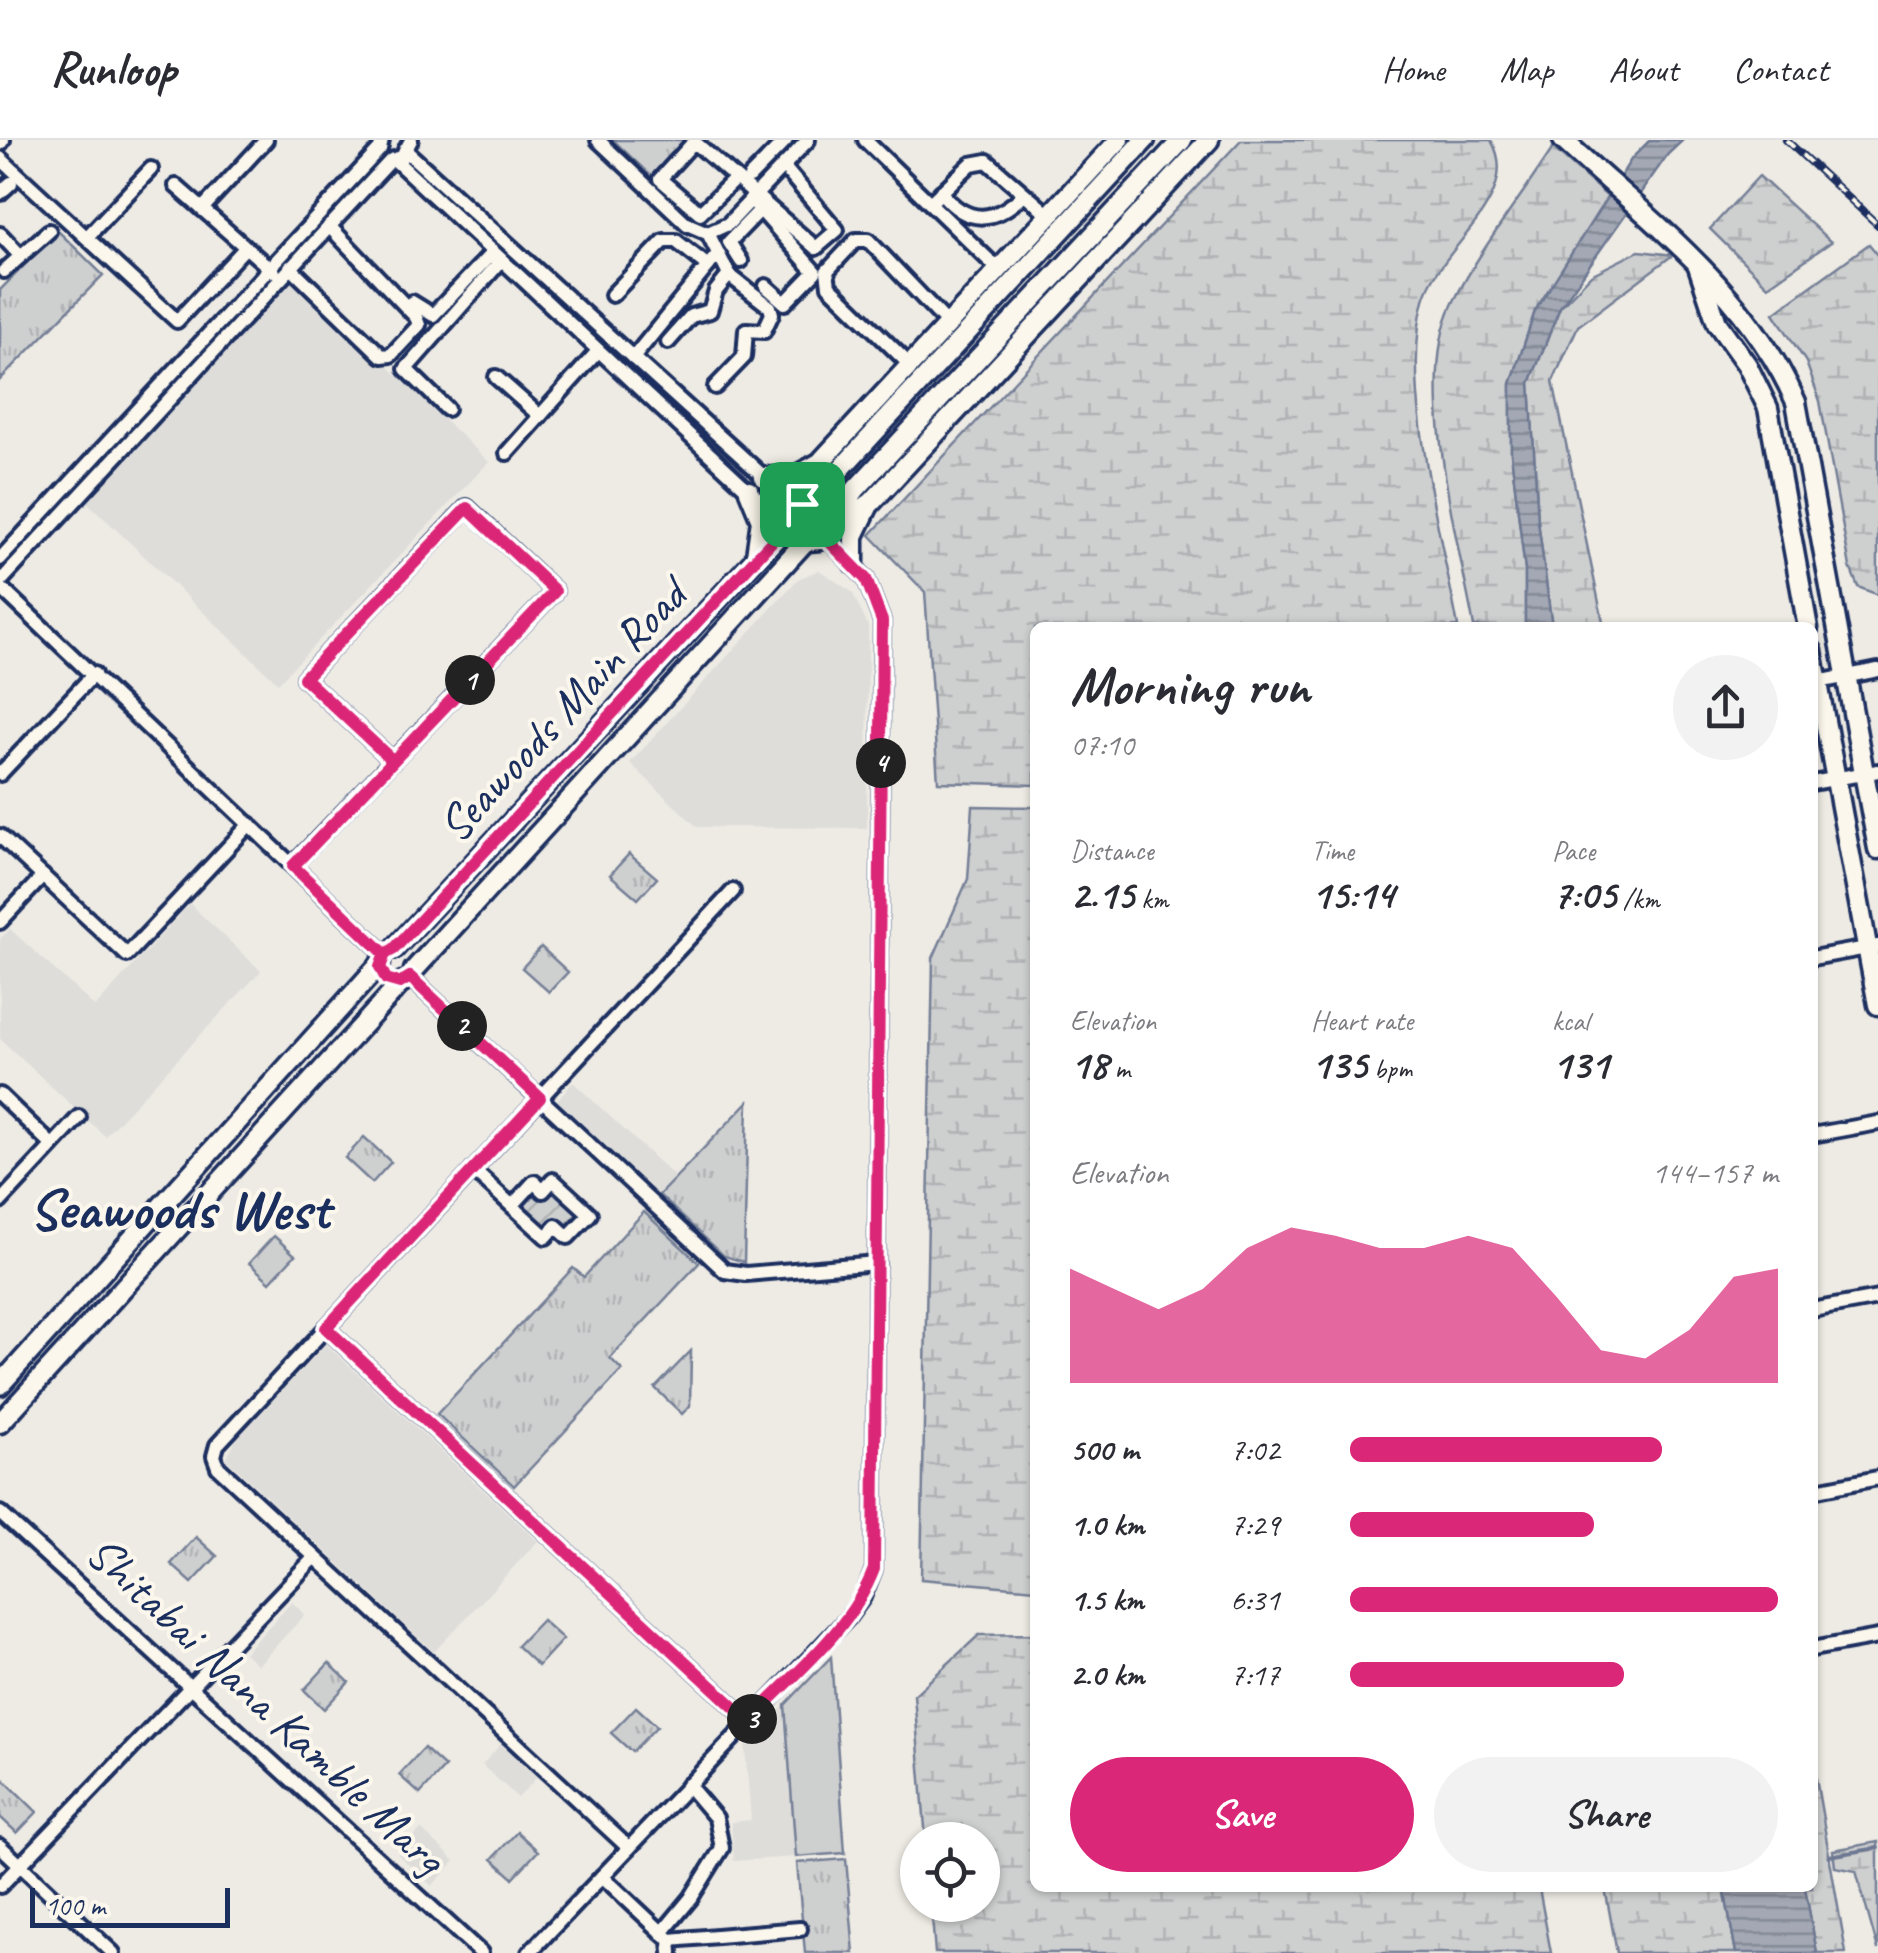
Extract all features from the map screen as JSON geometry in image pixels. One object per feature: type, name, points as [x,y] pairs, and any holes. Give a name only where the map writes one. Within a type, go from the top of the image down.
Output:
[{"type":"main road","points":[[1119,140],[823,459],[794,512],[792,538],[803,544],[871,503],[1209,140]]},
{"type":"main road","points":[[794,512],[838,472],[1145,140]]},
{"type":"main road","points":[[826,531],[856,489],[1182,140]]},
{"type":"main road","points":[[1562,140],[1696,261],[1764,342],[1796,402],[1846,677],[1871,772],[1878,849]]},
{"type":"main road","points":[[1696,261],[1717,323],[1747,366],[1768,408],[1807,622]]},
{"type":"main road","points":[[764,477],[792,478],[823,459]]},
{"type":"main road","points":[[749,491],[761,520],[754,561]]},
{"type":"main road","points":[[854,564],[854,536],[871,503]]},
{"type":"main road","points":[[794,512],[821,508],[826,531]]},
{"type":"main road","name":"Seawoods Main Road","points":[[0,1384],[386,956],[754,561],[794,512]]},
{"type":"main road","name":"Seawoods Main Road","points":[[0,1424],[803,544]]},
{"type":"main road","points":[[1818,682],[1873,947],[1878,1005]]},
{"type":"main road","points":[[409,953],[409,976],[386,979],[386,956],[409,953]]},
{"type":"street","points":[[202,209],[266,140]]},
{"type":"street","points":[[598,140],[700,213],[782,141],[794,155]]},
{"type":"street","points":[[706,140],[742,176],[815,272],[786,303],[766,286]]},
{"type":"street","points":[[740,260],[729,242],[757,198],[808,140]]},
{"type":"street","points":[[868,141],[998,270]]},
{"type":"street","points":[[0,559],[379,144],[402,149],[764,477],[794,512]]},
{"type":"street","points":[[655,184],[694,144],[742,178]]},
{"type":"street","points":[[386,956],[0,585],[402,149]]},
{"type":"street","points":[[402,149],[496,257],[749,491],[794,512]]},
{"type":"street","points":[[0,158],[177,321],[245,248]]},
{"type":"street","points":[[930,203],[971,164],[987,161],[1049,215]]},
{"type":"street","points":[[757,198],[813,247],[835,233],[835,226],[783,166]]},
{"type":"street","points":[[88,237],[151,169]]},
{"type":"street","points":[[655,184],[692,227],[708,233],[728,224],[757,198]]},
{"type":"street","points":[[176,186],[280,278]]},
{"type":"street","points":[[941,192],[956,210],[987,217],[1006,212],[1024,194]]},
{"type":"street","points":[[330,225],[427,315],[437,311],[496,257]]},
{"type":"street","points":[[290,267],[382,356],[391,356],[418,325],[416,317],[330,225]]},
{"type":"street","points":[[1,272],[49,231]]},
{"type":"street","points":[[633,358],[712,260],[708,233]]},
{"type":"street","points":[[0,234],[21,256]]},
{"type":"street","points":[[910,365],[829,286],[827,271],[863,238],[948,324]]},
{"type":"street","points":[[612,295],[664,241],[676,241],[712,260],[770,307],[772,323],[764,331],[746,330],[744,356],[715,387]]},
{"type":"street","points":[[447,409],[406,368],[496,257]]},
{"type":"street","points":[[668,342],[691,316],[710,311],[716,290],[729,274]]},
{"type":"street","points":[[507,452],[598,351]]},
{"type":"street","points":[[496,377],[540,416]]},
{"type":"street","points":[[293,866],[555,591],[467,508],[304,678],[393,761]]},
{"type":"street","points":[[530,1953],[847,1619],[863,1596],[874,1569],[882,621],[876,598],[826,531]]},
{"type":"street","points":[[1818,682],[1878,670]]},
{"type":"street","points":[[0,774],[94,674]]},
{"type":"street","points":[[1818,782],[1871,772]]},
{"type":"street","points":[[0,836],[127,954],[250,824]]},
{"type":"street","points":[[0,922],[42,876]]},
{"type":"street","points":[[629,1848],[218,1467],[214,1456],[217,1445],[733,891]]},
{"type":"street","points":[[1818,957],[1873,947]]},
{"type":"street","points":[[409,976],[725,1271],[746,1274],[877,1262]]},
{"type":"street","points":[[0,1095],[52,1145]]},
{"type":"street","points":[[0,1202],[78,1117]]},
{"type":"street","points":[[1818,1134],[1878,1123]]},
{"type":"street","points":[[473,1170],[512,1206],[546,1237],[556,1226],[568,1237],[590,1214],[553,1180],[544,1190],[534,1182],[512,1206]]},
{"type":"street","points":[[1818,1309],[1878,1298]]},
{"type":"street","points":[[326,1328],[749,1721]]},
{"type":"street","points":[[1818,1489],[1878,1478]]},
{"type":"street","name":"Shitabai Nana Kamble Marg","points":[[0,1513],[481,1953]]},
{"type":"street","points":[[0,1886],[315,1557]]},
{"type":"street","points":[[1818,1648],[1878,1637]]},
{"type":"street","points":[[668,1942],[722,1848],[716,1818],[688,1785]]},
{"type":"street","points":[[0,1846],[113,1953]]},
{"type":"street","points":[[602,1876],[668,1942]]},
{"type":"street","points":[[668,1942],[800,1929]]},
{"type":"shaded area","points":[[1650,140],[1683,140],[1668,154],[1560,307],[1530,383],[1538,521],[1551,622],[1525,622],[1525,570],[1511,453],[1511,384],[1535,311],[1632,158]]},
{"type":"shaded area","points":[[295,278],[489,462],[278,683],[87,502]]},
{"type":"shaded area","points":[[819,570],[852,592],[868,626],[867,828],[697,827],[630,763],[798,579]]},
{"type":"shaded area","points":[[190,904],[261,971],[105,1136],[0,1039],[0,939],[10,929],[95,1007]]},
{"type":"shaded area","points":[[573,1082],[675,1177],[659,1195],[557,1100]]},
{"type":"shaded area","points":[[326,1344],[538,1541],[434,1652],[226,1459],[236,1440]]},
{"type":"shaded area","points":[[292,1602],[305,1615],[258,1665],[244,1653]]},
{"type":"shaded area","points":[[785,1705],[796,1857],[734,1861],[731,1822],[751,1820],[745,1746]]},
{"type":"shaded area","points":[[501,1744],[537,1777],[518,1798],[482,1765]]},
{"type":"shaded area","points":[[421,1829],[455,1861],[432,1886],[397,1854]]},
{"type":"shaded area","points":[[1725,1892],[1806,1892],[1817,1953],[1736,1953]]},
{"type":"green space","points":[[613,140],[691,140],[654,179]]},
{"type":"green space","points":[[1241,140],[1491,140],[1498,161],[1497,182],[1476,222],[1432,281],[1418,335],[1417,374],[1426,462],[1457,622],[1030,622],[1030,785],[938,782],[925,592],[870,535]]},
{"type":"green space","points":[[1553,148],[1609,198],[1535,311],[1511,384],[1511,453],[1525,570],[1525,622],[1473,622],[1443,462],[1438,374],[1442,336],[1453,303],[1475,263]]},
{"type":"green space","points":[[1759,176],[1831,242],[1768,286],[1710,229]]},
{"type":"green space","points":[[58,231],[103,275],[0,380],[0,290]]},
{"type":"green space","points":[[1869,244],[1878,255],[1878,595],[1858,587],[1850,567],[1820,401],[1806,362],[1774,313]]},
{"type":"green space","points":[[1639,251],[1673,255],[1578,326],[1553,381],[1603,622],[1551,622],[1538,521],[1530,383],[1560,307],[1591,275]]},
{"type":"green space","points":[[973,806],[1030,807],[1030,1589],[921,1579],[933,958],[968,879]]},
{"type":"green space","points":[[629,854],[657,878],[638,899],[610,875]]},
{"type":"green space","points":[[541,947],[568,972],[549,992],[522,968]]},
{"type":"green space","points":[[748,1102],[744,1262],[724,1256],[659,1195]]},
{"type":"green space","points":[[364,1137],[391,1162],[372,1183],[345,1158]]},
{"type":"green space","points":[[553,1180],[590,1214],[568,1237],[556,1226],[546,1237],[512,1206],[534,1182],[543,1190]]},
{"type":"green space","points":[[644,1212],[699,1263],[610,1358],[622,1370],[514,1486],[437,1414],[573,1268],[584,1277]]},
{"type":"green space","points":[[274,1236],[295,1255],[270,1282],[249,1263]]},
{"type":"green space","points":[[691,1351],[690,1406],[682,1414],[655,1388]]},
{"type":"green space","points":[[196,1537],[217,1556],[192,1583],[171,1564]]},
{"type":"green space","points":[[542,1620],[563,1639],[538,1666],[517,1646]]},
{"type":"green space","points":[[1030,1634],[1030,1892],[1540,1892],[1551,1953],[935,1953],[932,1922],[1000,1922],[1000,1822],[925,1822],[914,1695],[979,1635]]},
{"type":"green space","points":[[831,1657],[845,1853],[796,1857],[785,1705]]},
{"type":"green space","points":[[329,1663],[349,1682],[324,1709],[304,1690]]},
{"type":"green space","points":[[636,1707],[657,1726],[632,1752],[611,1733]]},
{"type":"green space","points":[[424,1748],[445,1767],[420,1794],[399,1775]]},
{"type":"green space","points":[[0,1776],[37,1812],[17,1833],[0,1817]]},
{"type":"green space","points":[[1818,1790],[1846,1953],[1817,1953],[1806,1892],[1818,1892]]},
{"type":"green space","points":[[517,1832],[538,1851],[513,1878],[492,1859]]},
{"type":"green space","points":[[1878,1842],[1878,1950],[1856,1871],[1835,1867],[1833,1850]]},
{"type":"green space","points":[[846,1859],[854,1953],[805,1953],[797,1863]]},
{"type":"green space","points":[[1606,1892],[1725,1892],[1736,1953],[1617,1953]]},
{"type":"waterway","points":[[1829,1856],[1878,1848]]},
{"type":"railway","points":[[1786,140],[1878,225]]},
{"type":"district","name":"Seawoods West","points":[[179,1208]]},
{"type":"route","points":[[802,504],[788,514],[786,526],[394,949],[385,954],[293,866],[555,591],[467,508],[304,678],[393,761],[293,866],[315,887],[385,954],[380,967],[386,979],[400,983],[410,977],[540,1098],[326,1328],[749,1721],[847,1619],[863,1596],[874,1569],[882,621],[866,579],[824,536],[828,526],[825,513],[815,505],[802,504]]}]
